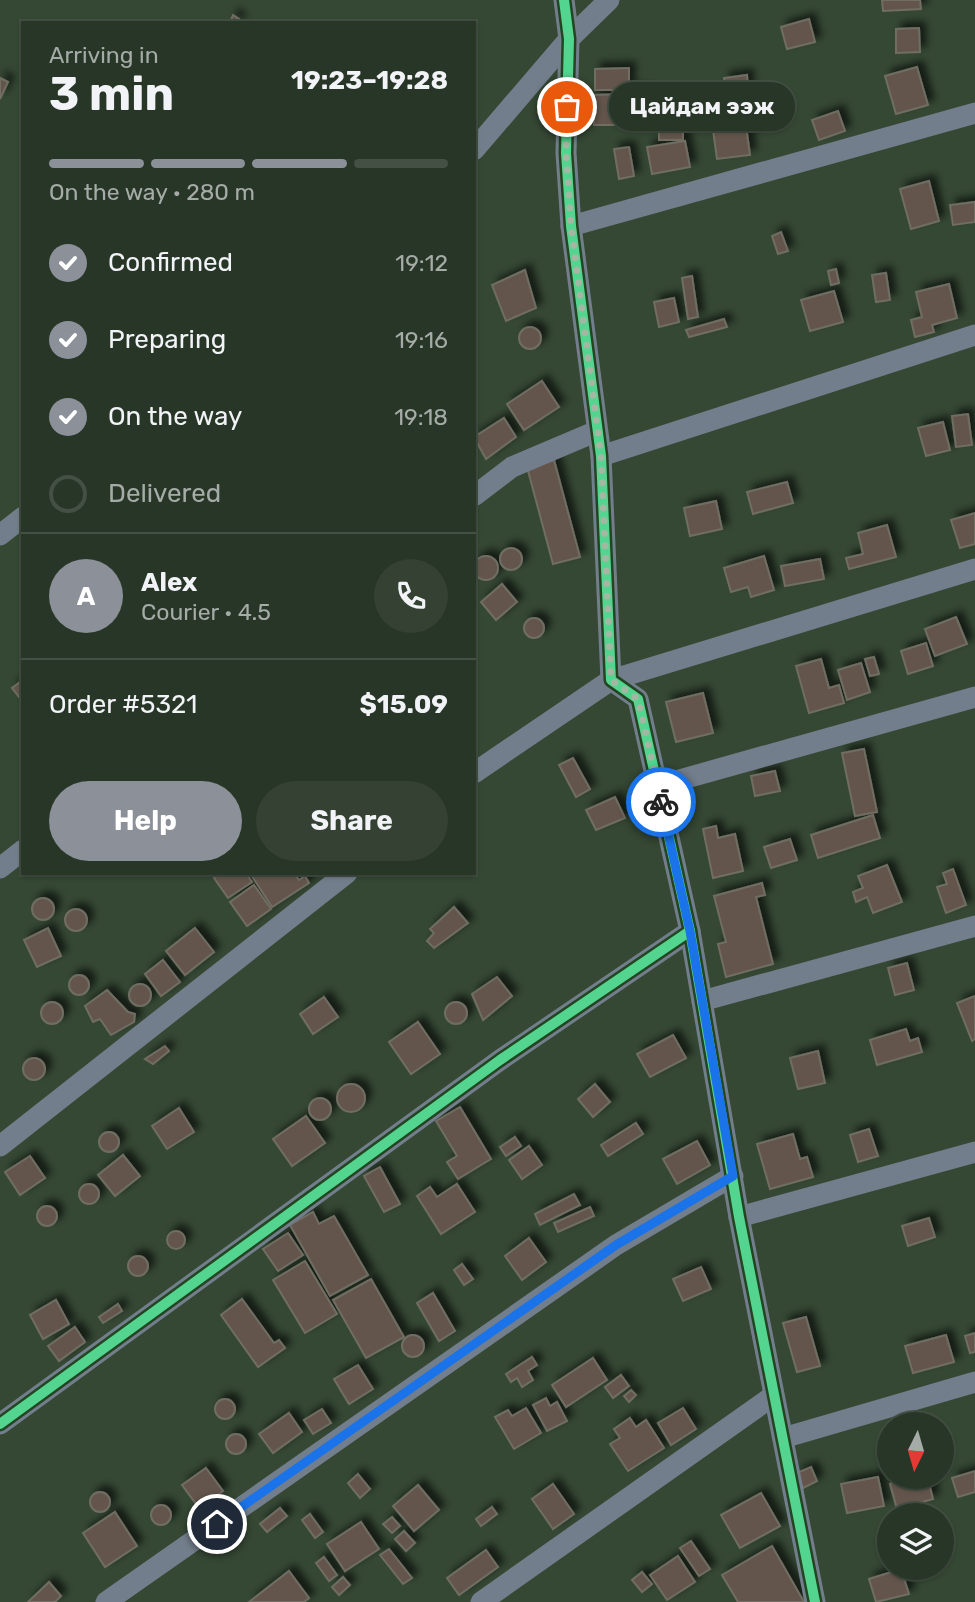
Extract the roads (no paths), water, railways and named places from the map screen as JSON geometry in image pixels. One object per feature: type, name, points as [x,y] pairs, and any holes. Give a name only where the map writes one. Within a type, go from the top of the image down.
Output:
[{"type":"street","points":[[564,0],[569,39],[566,153],[571,226],[601,456],[611,680]]},
{"type":"street","points":[[476,148],[569,39],[609,0]]},
{"type":"street","points":[[571,226],[975,113]]},
{"type":"street","points":[[601,456],[975,335]]},
{"type":"street","points":[[476,494],[512,467],[597,431]]},
{"type":"street","points":[[0,534],[21,518]]},
{"type":"street","points":[[476,772],[611,680],[975,569]]},
{"type":"street","points":[[611,680],[638,699],[658,786],[690,931],[739,1217],[815,1602]]},
{"type":"street","points":[[658,786],[975,697]]},
{"type":"street","points":[[0,868],[21,852]]},
{"type":"street","points":[[0,1146],[344,875]]},
{"type":"street","points":[[702,1001],[975,926]]},
{"type":"street","points":[[0,1424],[500,1060],[690,931]]},
{"type":"street","points":[[739,1217],[975,1152]]},
{"type":"street","points":[[106,1602],[616,1245],[733,1176]]},
{"type":"street","points":[[783,1438],[975,1382]]},
{"type":"street","points":[[481,1602],[773,1396]]},
{"type":"place","name":"Цайдам ээж","points":[[567,107]]}]
